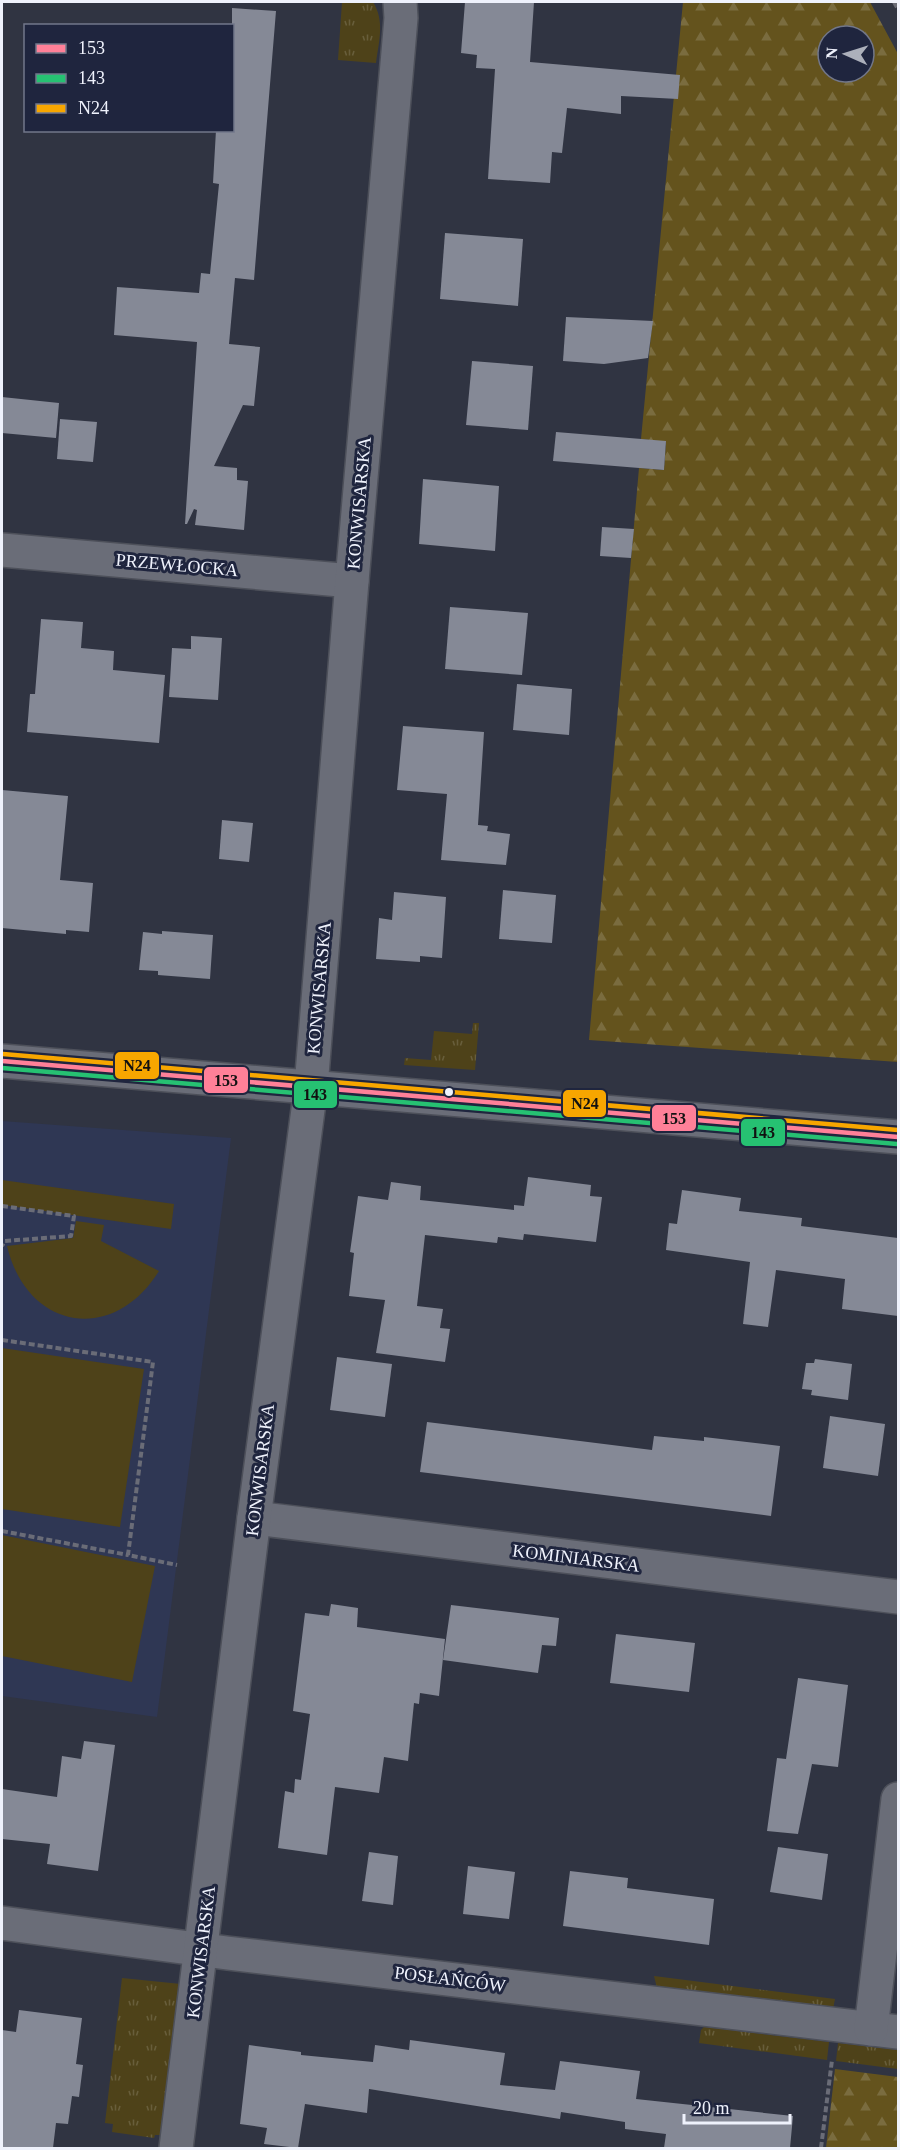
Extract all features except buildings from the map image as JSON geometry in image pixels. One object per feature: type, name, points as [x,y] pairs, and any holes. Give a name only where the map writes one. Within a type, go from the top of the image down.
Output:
[{"type":"street","name":"KONWISARSKA","points":[[176,2148],[254,1518],[312,1087],[352,581],[401,18],[400,2]]},
{"type":"street","name":"PRZEWŁOCKA","points":[[2,549],[352,581]]},
{"type":"street","points":[[2,1061],[898,1137]]},
{"type":"street","name":"KOMINIARSKA","points":[[254,1518],[898,1597]]},
{"type":"street","points":[[884,2031],[898,1799]]},
{"type":"street","name":"POSŁAŃCÓW","points":[[2,1923],[202,1950],[884,2031]]},
{"type":"path","points":[[894,2],[898,9]]},
{"type":"path","points":[[2,1206],[74,1216],[71,1236],[5,1241],[2,1246]]},
{"type":"path","points":[[2,1340],[153,1362],[128,1555]]},
{"type":"path","points":[[2,1531],[177,1565]]},
{"type":"path","points":[[821,2148],[833,2054]]},
{"type":"shaded area","points":[[2,1121],[231,1138],[157,1717],[2,1696]]},
{"type":"green space","points":[[342,2],[373,2],[377,9],[380,39],[376,63],[338,60]]},
{"type":"green space","points":[[683,2],[870,2],[898,54],[898,1062],[589,1040],[639,468],[664,470],[666,442],[641,439]]},
{"type":"green space","points":[[473,1023],[479,1023],[475,1070],[404,1065],[405,1058],[431,1060],[434,1031],[472,1034]]},
{"type":"green space","points":[[2,1180],[174,1204],[171,1229],[2,1205]]},
{"type":"green space","points":[[76,1221],[104,1225],[101,1241],[159,1271],[140,1295],[119,1310],[96,1318],[73,1318],[52,1310],[33,1296],[17,1274],[7,1246],[73,1238]]},
{"type":"green space","points":[[2,1348],[144,1369],[120,1527],[2,1509]]},
{"type":"green space","points":[[2,1535],[155,1566],[132,1682],[2,1656]]},
{"type":"green space","points":[[654,1976],[835,1999],[833,2009],[657,1988]]},
{"type":"green space","points":[[122,1978],[181,1984],[162,2135],[155,2135],[154,2138],[112,2132],[113,2124],[105,2123]]},
{"type":"green space","points":[[704,2027],[829,2042],[827,2060],[699,2043],[701,2030]]},
{"type":"green space","points":[[838,2043],[898,2050],[898,2069],[836,2061]]},
{"type":"green space","points":[[835,2069],[898,2077],[898,2148],[826,2148]]},
{"type":"transit line","name":"N24","points":[[3,1054],[898,1130]]},
{"type":"transit line","name":"153","points":[[2,1061],[898,1137]]},
{"type":"transit line","name":"143","points":[[2,1068],[897,1144]]}]
